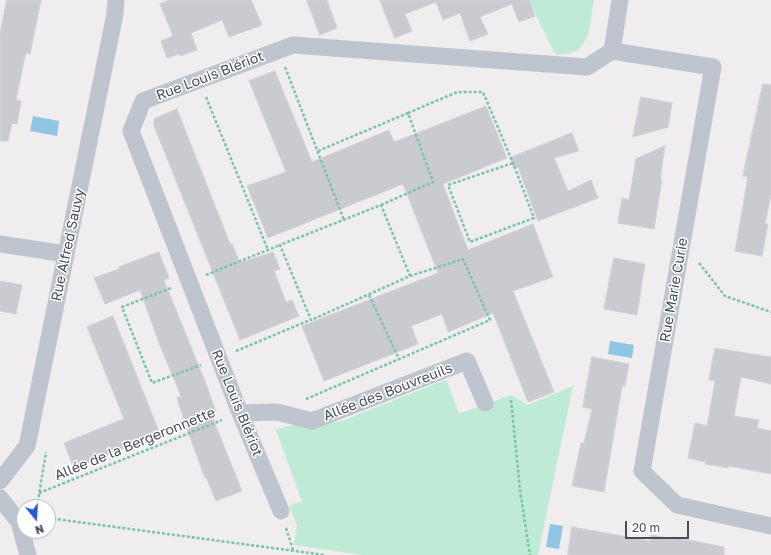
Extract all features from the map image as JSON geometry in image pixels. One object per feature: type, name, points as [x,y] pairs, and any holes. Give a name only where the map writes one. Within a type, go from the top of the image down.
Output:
[{"type":"street","name":"Rue Alfred Sauvy","points":[[0,481],[27,446],[115,14],[116,0]]},
{"type":"street","points":[[612,51],[620,0]]},
{"type":"street","name":"Rue Louis Blériot","points":[[281,511],[218,358],[131,131],[143,101],[293,45],[587,67],[612,51]]},
{"type":"street","name":"Rue Marie Curie","points":[[612,51],[713,66],[642,471],[677,505],[771,526]]},
{"type":"street","points":[[0,244],[66,254]]},
{"type":"street","name":"Allée des Bouvreuils","points":[[240,413],[276,412],[312,421],[467,361],[485,403]]},
{"type":"street","points":[[0,498],[19,522],[28,555]]},
{"type":"path","points":[[279,50],[344,220]]},
{"type":"path","points":[[318,152],[458,92],[484,92],[513,163],[534,218],[470,242],[448,185],[513,163]]},
{"type":"path","points":[[206,96],[268,250]]},
{"type":"path","points":[[305,399],[490,320],[463,258],[410,276],[310,320],[218,358],[152,383],[122,307],[344,220],[433,182],[408,113]]},
{"type":"path","points":[[381,205],[410,276]]},
{"type":"path","points":[[683,242],[725,296],[771,312]]},
{"type":"path","points":[[280,245],[310,320]]},
{"type":"path","points":[[369,295],[399,359]]},
{"type":"path","points":[[510,400],[520,490],[530,555]]},
{"type":"path","name":"Allée de la Bergeronnette","points":[[39,493],[240,413]]},
{"type":"path","points":[[56,519],[325,555]]},
{"type":"green space","points":[[529,0],[594,0],[589,30],[582,46],[576,51],[567,54],[555,54]]},
{"type":"green space","points":[[445,380],[447,381],[459,414],[511,395],[528,405],[573,386],[538,555],[362,555],[294,545],[297,525],[289,506],[302,501],[276,430],[292,425],[342,421]]},
{"type":"water","points":[[33,116],[59,121],[57,136],[30,131]]},
{"type":"water","points":[[610,341],[634,345],[632,358],[608,354]]},
{"type":"water","points":[[550,524],[563,526],[559,549],[546,547]]},
{"type":"building","points":[[7,0],[41,0],[30,54],[27,53],[25,56],[16,100],[21,101],[17,124],[12,123],[8,141],[0,141],[0,34]]},
{"type":"building","points":[[169,0],[251,0],[262,25],[229,37],[222,20],[191,33],[197,50],[180,56],[179,54],[167,58],[161,41],[173,36],[160,4]]},
{"type":"building","points":[[307,0],[327,0],[337,28],[320,35]]},
{"type":"building","points":[[380,0],[529,0],[535,16],[519,22],[512,4],[480,17],[488,34],[470,41],[460,13],[443,20],[436,2],[405,14],[412,31],[395,38]]},
{"type":"building","points":[[275,71],[312,162],[389,130],[394,142],[486,106],[507,158],[443,184],[468,250],[533,224],[553,277],[513,291],[554,392],[528,402],[493,313],[448,332],[442,314],[411,326],[418,344],[324,381],[302,326],[438,273],[403,184],[268,238],[247,186],[286,172],[249,81]]},
{"type":"building","points":[[763,84],[771,85],[771,195],[765,224],[768,224],[762,256],[735,251],[748,177],[743,176]]},
{"type":"building","points":[[641,97],[672,103],[668,127],[633,137]]},
{"type":"building","points":[[177,109],[230,244],[232,244],[240,263],[273,252],[280,269],[274,271],[286,302],[292,300],[299,316],[240,340],[154,126],[154,119]]},
{"type":"building","points":[[572,133],[579,151],[554,158],[568,191],[591,180],[598,198],[538,221],[518,167],[514,168],[510,158]]},
{"type":"building","points":[[665,146],[660,179],[662,179],[654,229],[618,223],[622,198],[629,200],[636,159]]},
{"type":"building","points":[[159,252],[169,278],[164,280],[206,384],[216,412],[211,414],[242,491],[216,501],[206,477],[205,478],[186,426],[177,398],[181,396],[159,343],[140,290],[105,304],[94,278]]},
{"type":"building","points":[[614,258],[645,264],[637,315],[604,309]]},
{"type":"building","points":[[0,281],[22,285],[16,314],[0,311]]},
{"type":"building","points":[[113,316],[160,434],[74,468],[64,443],[124,419],[87,327]]},
{"type":"building","points":[[715,348],[771,357],[771,384],[741,377],[734,416],[759,420],[757,428],[771,431],[771,474],[729,466],[728,468],[705,464],[706,462],[688,458],[695,423],[707,426],[715,381],[709,380]]},
{"type":"building","points":[[592,357],[629,364],[625,386],[622,386],[604,492],[572,486],[581,443],[584,443],[592,409],[583,407]]},
{"type":"building","points":[[572,527],[650,541],[651,535],[673,539],[673,537],[724,547],[724,555],[568,555]]}]
